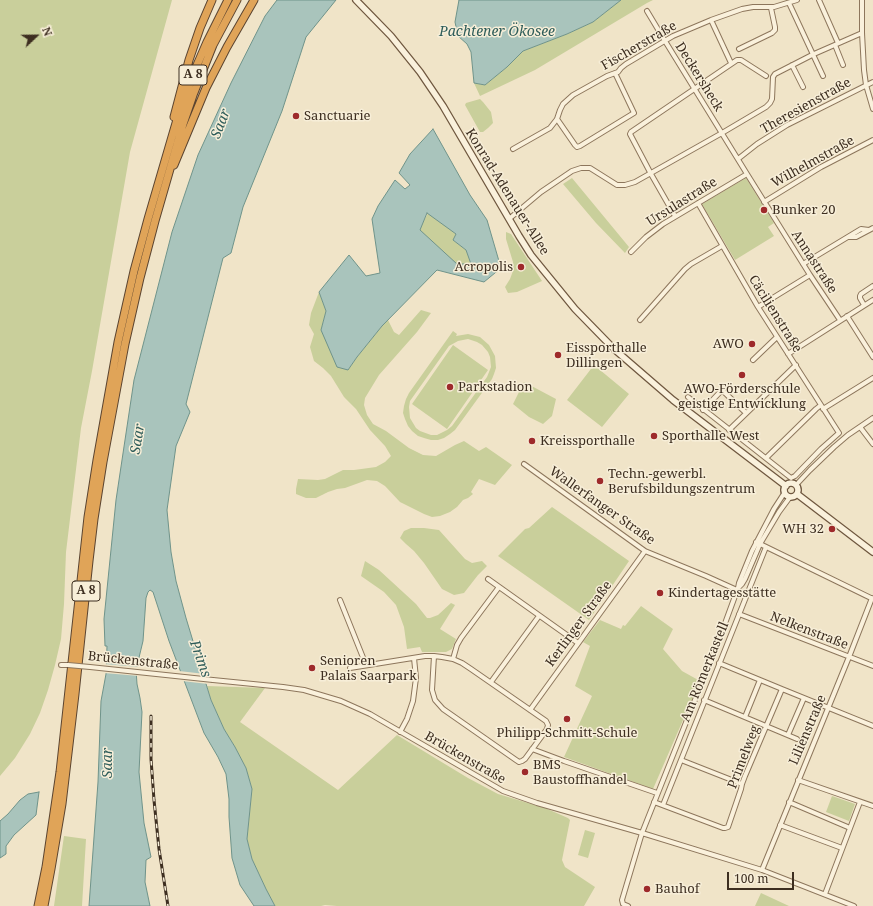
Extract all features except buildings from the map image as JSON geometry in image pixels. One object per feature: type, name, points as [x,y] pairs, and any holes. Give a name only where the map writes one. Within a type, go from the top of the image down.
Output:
[{"type":"highway","points":[[167,153],[178,100],[189,60],[212,0]]},
{"type":"highway","name":"A 8","points":[[40,905],[60,772],[83,559],[96,460],[118,342],[134,270],[148,218],[186,92],[207,42],[228,0]]},
{"type":"highway","name":"A 8","points":[[40,905],[52,869],[63,796],[89,561],[102,462],[125,344],[142,271],[165,185],[193,95],[214,45],[237,0]]},
{"type":"highway","points":[[165,185],[178,158],[206,88],[226,47],[254,0]]},
{"type":"street","name":"Konrad-Adenauer-Allee","points":[[356,0],[391,36],[420,72],[443,106],[509,219],[532,255],[575,309],[628,362],[787,492]]},
{"type":"street","name":"Fischerstraße","points":[[513,149],[550,128],[557,119],[563,104],[573,94],[615,73],[626,64],[683,31],[742,9],[753,7],[778,7],[797,0]]},
{"type":"street","points":[[819,0],[843,65]]},
{"type":"street","points":[[862,0],[862,33],[866,85],[873,109]]},
{"type":"street","points":[[789,3],[823,76]]},
{"type":"street","points":[[739,49],[772,33],[775,30],[771,8]]},
{"type":"street","name":"Deckersheck","points":[[648,11],[722,133]]},
{"type":"street","points":[[710,20],[731,63]]},
{"type":"street","points":[[509,219],[560,179],[572,171],[581,168],[590,168],[612,183],[621,185],[630,184],[651,174],[766,107],[772,99],[773,77],[775,74],[814,54],[862,33]]},
{"type":"street","points":[[675,216],[630,134],[640,125],[737,60],[741,60],[766,76]]},
{"type":"street","points":[[792,65],[803,87]]},
{"type":"street","points":[[557,119],[575,145],[580,146],[634,113],[615,73]]},
{"type":"street","name":"Theresienstraße","points":[[738,159],[757,144],[787,125],[873,82]]},
{"type":"street","name":"Annastraße","points":[[722,133],[746,174],[840,320]]},
{"type":"street","name":"Wilhelmstraße","points":[[764,202],[821,167],[873,140]]},
{"type":"street","name":"Ursulastraße","points":[[631,252],[646,237],[675,216],[746,174]]},
{"type":"street","name":"Cäcilienstraße","points":[[698,203],[758,307],[838,433],[792,478],[766,458]]},
{"type":"street","points":[[803,264],[849,237],[856,237],[871,229]]},
{"type":"street","points":[[640,320],[685,269],[722,246]]},
{"type":"street","points":[[758,307],[810,275]]},
{"type":"street","points":[[864,305],[860,296],[873,286]]},
{"type":"street","points":[[788,354],[873,300]]},
{"type":"street","points":[[846,316],[873,357]]},
{"type":"street","points":[[753,360],[777,337]]},
{"type":"street","points":[[729,430],[796,365]]},
{"type":"street","points":[[688,398],[766,458],[816,409],[873,378]]},
{"type":"street","points":[[703,410],[722,390],[746,413]]},
{"type":"street","points":[[628,906],[622,902],[642,833],[738,589],[745,579],[758,543],[791,484],[796,485],[828,452],[848,435],[873,418]]},
{"type":"street","points":[[860,427],[873,444]]},
{"type":"street","name":"Wallerfanger Straße","points":[[524,464],[645,551],[738,589]]},
{"type":"street","points":[[796,485],[798,490],[797,494]]},
{"type":"street","points":[[787,492],[794,497],[797,494]]},
{"type":"street","points":[[797,494],[873,552]]},
{"type":"street","points":[[758,543],[873,598]]},
{"type":"street","name":"Am Römerkastell","points":[[662,805],[766,547]]},
{"type":"street","name":"Kerlinger Straße","points":[[530,710],[645,551]]},
{"type":"street","points":[[488,578],[578,643]]},
{"type":"street","points":[[453,659],[457,645],[461,638],[499,587]]},
{"type":"street","name":"Lilienstraße","points":[[762,870],[873,598]]},
{"type":"street","points":[[340,600],[366,665]]},
{"type":"street","name":"Nelkenstraße","points":[[739,614],[873,666]]},
{"type":"street","points":[[490,682],[539,616]]},
{"type":"street","points":[[350,668],[425,656],[434,656],[453,659],[471,669],[546,721],[548,725],[547,729],[525,759],[519,762],[438,704],[432,690],[434,656]]},
{"type":"street","points":[[400,732],[407,719],[413,701],[416,678],[414,658]]},
{"type":"street","points":[[719,663],[873,726]]},
{"type":"street","name":"Brückenstraße","points":[[61,665],[283,687],[316,693],[358,708],[503,791],[537,803],[642,833],[762,870],[854,906]]},
{"type":"street","points":[[745,717],[760,680]]},
{"type":"street","name":"Primelweg","points":[[662,805],[723,828],[728,826],[742,789],[742,784],[782,689]]},
{"type":"street","points":[[788,735],[804,698]]},
{"type":"street","points":[[704,700],[797,739]]},
{"type":"street","points":[[532,749],[658,793]]},
{"type":"street","points":[[681,760],[742,784]]},
{"type":"street","points":[[798,780],[873,806]]},
{"type":"street","points":[[654,802],[662,805]]},
{"type":"street","points":[[789,802],[850,828]]},
{"type":"street","points":[[825,894],[860,802]]},
{"type":"street","points":[[780,825],[842,848]]},
{"type":"green space","points":[[0,0],[172,0],[130,152],[81,428],[66,552],[61,639],[48,690],[40,713],[30,734],[15,758],[0,776]]},
{"type":"green space","points":[[621,0],[653,0],[535,70],[480,96],[474,83],[485,85],[507,67],[523,51],[593,22]]},
{"type":"green space","points":[[480,99],[491,112],[493,123],[483,132],[480,132],[465,105],[466,103]]},
{"type":"green space","points":[[572,178],[629,247],[625,253],[596,223],[563,184]]},
{"type":"green space","points":[[746,178],[774,223],[768,227],[774,236],[735,260],[702,204]]},
{"type":"green space","points":[[428,213],[456,234],[453,240],[466,250],[471,264],[457,265],[419,230]]},
{"type":"green space","points":[[506,232],[511,234],[542,281],[517,292],[508,293],[505,287],[513,271],[513,262],[506,239]]},
{"type":"green space","points":[[319,292],[326,311],[321,330],[348,370],[388,320],[394,332],[399,335],[421,310],[431,313],[417,332],[379,375],[365,398],[364,405],[367,415],[373,424],[386,431],[409,448],[423,455],[436,456],[464,441],[479,451],[486,447],[512,465],[495,485],[479,479],[471,492],[473,494],[463,500],[457,507],[440,516],[432,517],[400,502],[385,486],[377,481],[367,480],[328,492],[316,498],[306,498],[296,494],[298,479],[325,479],[343,470],[376,467],[385,462],[391,456],[385,446],[370,430],[356,409],[344,397],[331,376],[314,361],[310,347],[314,334],[309,325],[311,313]]},
{"type":"green space","points":[[453,331],[457,334],[456,336],[468,334],[480,337],[489,345],[495,356],[496,368],[492,379],[455,430],[444,438],[431,440],[418,436],[408,426],[403,413],[409,393]],"holes":[[[468,339],[482,345],[490,357],[491,367],[487,377],[452,426],[437,435],[431,435],[420,431],[416,428],[410,418],[410,401],[449,346],[458,341]]]},
{"type":"green space","name":"Parkstadion","points":[[453,345],[488,370],[447,429],[412,404]]},
{"type":"green space","points":[[594,365],[629,394],[602,427],[567,400]]},
{"type":"green space","points":[[524,382],[556,399],[552,416],[543,424],[529,417],[513,404]]},
{"type":"green space","points":[[552,507],[629,561],[589,620],[498,556],[525,529],[529,528]]},
{"type":"green space","points":[[411,528],[439,530],[465,559],[472,563],[482,561],[487,566],[464,593],[454,595],[442,589],[424,563],[400,538],[404,531]]},
{"type":"green space","points":[[365,561],[379,570],[416,604],[427,618],[438,615],[451,603],[455,605],[440,629],[456,639],[452,649],[446,652],[422,652],[420,647],[407,649],[404,627],[396,605],[384,592],[361,576]]},
{"type":"green space","points":[[641,606],[673,629],[663,649],[682,671],[700,681],[653,789],[564,757],[592,696],[575,686],[590,646],[583,642],[600,620],[621,629]]},
{"type":"green space","points":[[207,686],[265,688],[240,722],[338,790],[397,735],[468,778],[498,794],[545,808],[568,818],[570,820],[562,860],[565,867],[595,887],[584,906],[275,906],[252,859],[247,839],[252,789],[246,768],[224,729],[211,700]]},
{"type":"green space","points":[[832,796],[855,804],[849,821],[826,812]]},
{"type":"green space","points":[[585,830],[595,833],[588,858],[578,855]]},
{"type":"green space","points":[[64,836],[86,839],[82,906],[54,906]]},
{"type":"green space","points":[[761,893],[789,906],[755,906]]},
{"type":"water","name":"Saar","points":[[277,0],[336,0],[306,37],[282,111],[243,207],[231,253],[223,258],[186,404],[190,412],[176,446],[167,510],[171,552],[176,581],[186,618],[211,700],[224,729],[246,768],[252,789],[247,839],[252,859],[275,906],[254,906],[240,885],[232,858],[229,799],[226,774],[204,733],[169,641],[153,592],[150,590],[146,598],[143,641],[136,670],[142,712],[139,772],[144,823],[151,857],[146,860],[145,882],[150,906],[89,906],[98,782],[101,701],[106,674],[107,646],[105,646],[104,619],[116,500],[134,380],[172,232],[198,155],[231,83],[265,16]]},
{"type":"water","name":"Pachtener Ökosee","points":[[459,0],[621,0],[593,22],[523,51],[507,67],[485,85],[474,83],[471,52],[467,44],[458,36],[455,22]]},
{"type":"water","points":[[433,129],[470,195],[487,220],[501,268],[484,282],[437,270],[382,326],[348,370],[337,367],[321,330],[326,311],[319,292],[349,255],[366,276],[380,273],[372,219],[378,206],[395,180],[405,189],[410,185],[399,173],[410,154]],"holes":[[[427,213],[456,234],[453,240],[466,250],[471,264],[457,264],[420,230]]]},
{"type":"water","points":[[39,792],[36,815],[14,835],[6,846],[6,854],[0,858],[0,821],[20,800],[28,794]]},
{"type":"pier","points":[[104,664],[139,667],[139,676],[104,673]]},
{"type":"pier","points":[[179,671],[205,674],[208,684],[182,681]]},
{"type":"railway","points":[[151,716],[151,759],[154,800],[159,849],[168,906]]},
{"type":"place","name":"Sanctuarie","points":[[296,116]]},
{"type":"place","name":"Bunker 20","points":[[764,210]]},
{"type":"place","name":"Acropolis","points":[[521,267]]},
{"type":"place","name":"AWO","points":[[752,344]]},
{"type":"place","name":"Eissporthalle Dillingen","points":[[558,355]]},
{"type":"place","name":"AWO-Förderschule geistige Entwicklung","points":[[742,375]]},
{"type":"place","name":"Parkstadion","points":[[450,387]]},
{"type":"place","name":"Sporthalle West","points":[[654,436]]},
{"type":"place","name":"Kreissporthalle","points":[[532,441]]},
{"type":"place","name":"Techn.-gewerbl. Berufsbildungszentrum","points":[[600,481]]},
{"type":"place","name":"WH 32","points":[[832,529]]},
{"type":"place","name":"Kindertagesstätte","points":[[660,593]]},
{"type":"place","name":"Senioren Palais Saarpark","points":[[312,668]]},
{"type":"place","name":"Philipp-Schmitt-Schule","points":[[567,719]]},
{"type":"place","name":"BMS Baustoffhandel","points":[[525,772]]},
{"type":"place","name":"Bauhof","points":[[647,889]]},
{"type":"water label","name":"Prims","points":[[200,659]]}]
